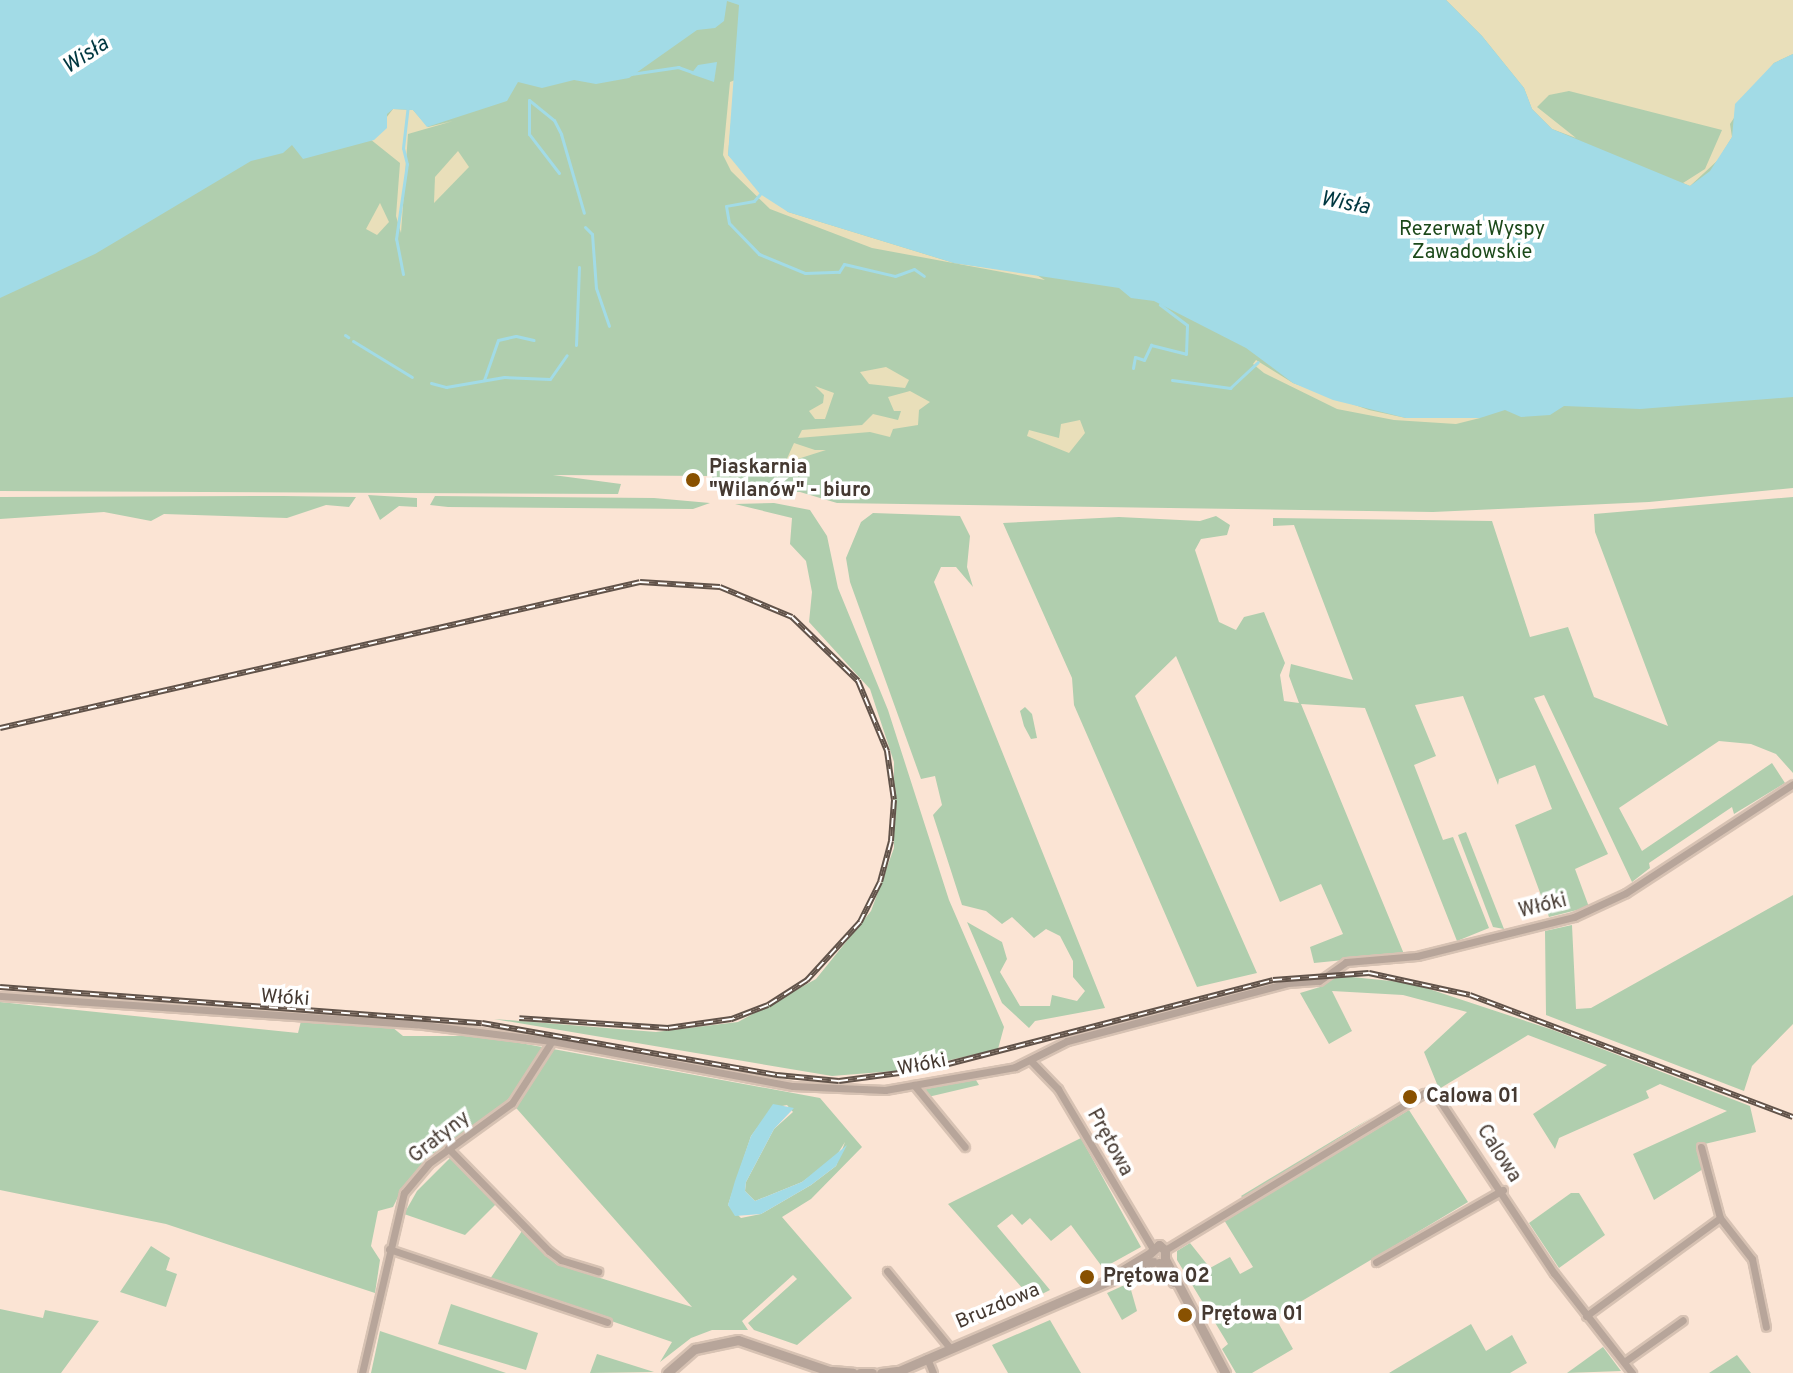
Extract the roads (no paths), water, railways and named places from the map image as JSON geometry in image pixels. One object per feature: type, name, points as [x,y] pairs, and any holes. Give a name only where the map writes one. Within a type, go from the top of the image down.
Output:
[{"type":"street","name":"Włóki","points":[[0,996],[415,1024],[552,1041],[793,1086],[861,1091],[914,1085],[1031,1061],[1067,1041],[1283,985],[1319,981],[1346,962],[1417,956],[1586,913],[1793,784]]},
{"type":"street","name":"Gratyny","points":[[362,1373],[404,1193],[448,1148],[516,1100],[552,1041]]},
{"type":"street","name":"Prętowa","points":[[1031,1061],[1058,1089],[1175,1283],[1225,1373]]},
{"type":"street","points":[[914,1085],[965,1147]]},
{"type":"street","name":"Calowa","points":[[1157,1256],[1426,1092],[1445,1101],[1586,1316],[1632,1373]]},
{"type":"street","points":[[1701,1147],[1720,1218],[1752,1259],[1766,1327]]},
{"type":"street","points":[[448,1148],[549,1251],[561,1260],[598,1271]]},
{"type":"street","points":[[1376,1262],[1503,1190]]},
{"type":"street","points":[[1586,1316],[1720,1218]]},
{"type":"street","points":[[389,1249],[607,1322]]},
{"type":"street","name":"Bruzdowa","points":[[881,1373],[896,1372],[1157,1256]]},
{"type":"street","points":[[887,1271],[950,1348]]},
{"type":"street","points":[[1624,1362],[1683,1320]]},
{"type":"street","points":[[667,1373],[695,1349],[738,1340],[834,1372],[853,1373]]},
{"type":"street","points":[[927,1358],[933,1373]]},
{"type":"street","points":[[860,1373],[872,1373]]},
{"type":"water","name":"Wisła","points":[[0,0],[1446,0],[1482,36],[1524,88],[1532,109],[1552,129],[1690,186],[1710,171],[1732,137],[1735,104],[1774,63],[1793,54],[1793,397],[1640,409],[1564,406],[1550,415],[1521,417],[1505,410],[1480,418],[1406,418],[1333,400],[1293,383],[1246,348],[1154,301],[1131,298],[1119,288],[954,263],[788,212],[760,194],[728,155],[739,5],[727,1],[724,21],[715,28],[697,30],[629,78],[596,84],[574,80],[542,88],[518,82],[507,101],[427,127],[413,110],[393,109],[387,114],[387,128],[374,140],[303,159],[292,145],[283,153],[251,161],[95,254],[0,298]]},
{"type":"water","points":[[717,62],[714,82],[691,74],[698,65]]},
{"type":"water","points":[[773,1104],[794,1108],[774,1129],[746,1182],[745,1191],[755,1201],[802,1182],[847,1145],[836,1166],[811,1185],[761,1214],[735,1216],[728,1205],[735,1181],[751,1136]]},
{"type":"waterway","points":[[631,74],[678,67],[692,72]]},
{"type":"waterway","points":[[559,173],[529,134],[529,100],[554,120],[561,134],[584,213]]},
{"type":"waterway","points":[[403,274],[396,239],[407,164],[403,148],[408,105]]},
{"type":"waterway","points":[[760,194],[754,201],[726,206],[729,223],[759,254],[805,273],[839,272],[844,264],[895,276],[914,269],[924,276]]},
{"type":"waterway","points":[[585,227],[592,234],[596,288],[609,326]]},
{"type":"waterway","points":[[576,345],[579,267]]},
{"type":"waterway","points":[[1133,368],[1135,357],[1144,360],[1151,345],[1186,354],[1187,325],[1160,305]]},
{"type":"waterway","points":[[484,380],[498,340],[516,336],[534,340]]},
{"type":"waterway","points":[[353,341],[412,377]]},
{"type":"waterway","points":[[431,383],[446,387],[504,377],[550,379],[567,355]]},
{"type":"waterway","points":[[1172,380],[1230,388],[1258,362]]},
{"type":"railway","points":[[0,728],[640,582],[720,587],[792,617],[858,681],[887,751],[894,800],[891,841],[880,882],[860,922],[807,980],[768,1005],[731,1019],[668,1028],[519,1018]]},
{"type":"railway","points":[[0,987],[482,1023],[777,1075],[839,1081],[929,1069],[1273,980],[1369,973],[1470,995],[1793,1117]]},
{"type":"place","name":"Piaskarnia \"Wilanów\" - biuro","points":[[693,480]]},
{"type":"place","name":"Calowa 01","points":[[1410,1097]]},
{"type":"place","name":"Prętowa 02","points":[[1087,1277]]},
{"type":"place","name":"Prętowa 01","points":[[1185,1315]]},
{"type":"park label","name":"Rezerwat Wyspy Zawadowskie","points":[[1472,242]]}]
